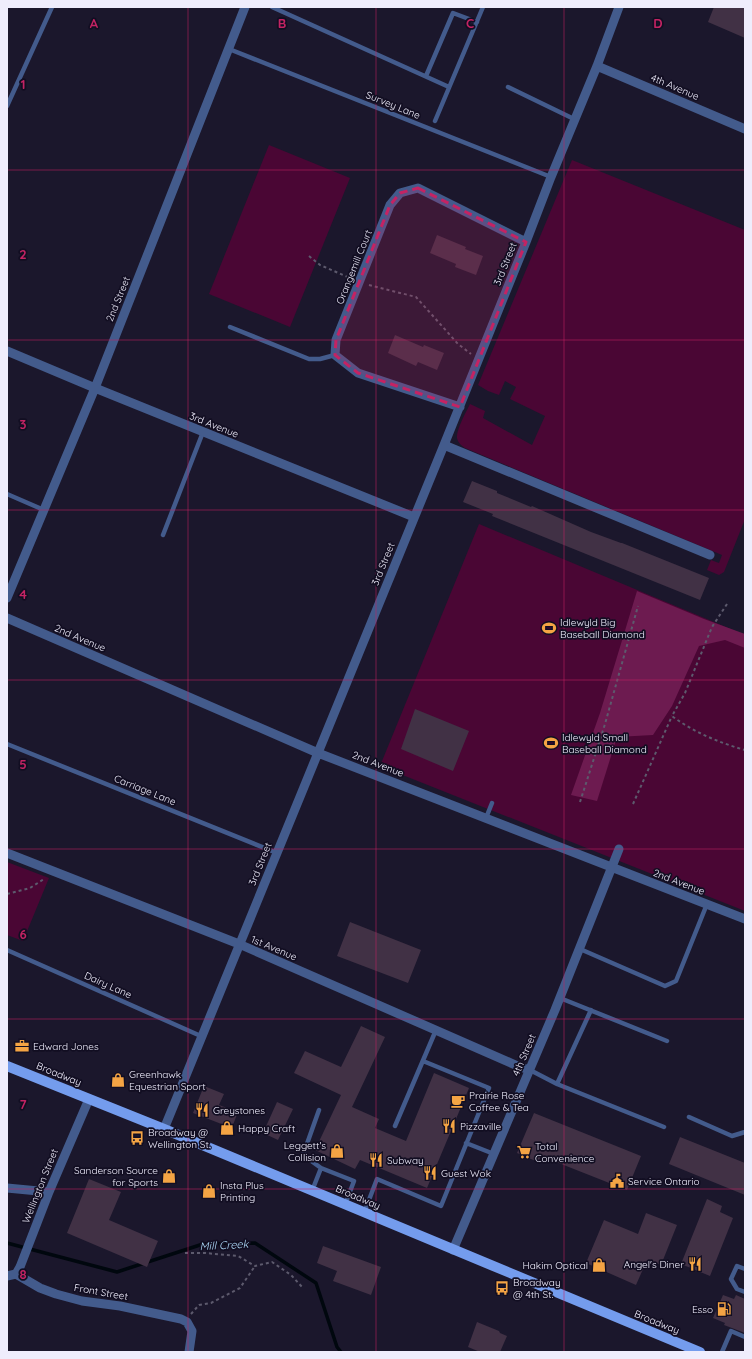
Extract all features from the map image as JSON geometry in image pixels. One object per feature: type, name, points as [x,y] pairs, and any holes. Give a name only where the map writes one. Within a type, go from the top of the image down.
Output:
[{"type":"main road","name":"Broadway","points":[[7,1066],[164,1129],[700,1352]]},
{"type":"street","name":"2nd Street","points":[[7,598],[95,388],[245,7]]},
{"type":"street","name":"3rd Street","points":[[164,1129],[460,407],[574,119],[597,66],[619,7]]},
{"type":"street","name":"4th Avenue","points":[[597,66],[745,129]]},
{"type":"street","name":"Orangemill Court","points":[[335,355],[336,340],[390,205],[400,193],[418,188],[526,242]]},
{"type":"street","name":"3rd Avenue","points":[[7,351],[414,517]]},
{"type":"street","points":[[335,355],[358,373],[460,407]]},
{"type":"street","points":[[444,445],[710,555]]},
{"type":"street","name":"2nd Avenue","points":[[7,618],[318,753],[745,919]]},
{"type":"street","name":"4th Street","points":[[454,1250],[560,998],[613,868],[619,849]]},
{"type":"street","name":"1st Avenue","points":[[7,853],[239,944],[530,1070]]},
{"type":"street","name":"Wellington Street","points":[[11,1275],[20,1267],[49,1192],[89,1099]]},
{"type":"street","points":[[7,1188],[49,1192]]},
{"type":"street","name":"Front Street","points":[[11,1275],[56,1294],[82,1301],[143,1311],[181,1319],[187,1322]]},
{"type":"street","points":[[187,1322],[192,1331],[189,1352]]},
{"type":"lane","points":[[7,106],[52,7]]},
{"type":"lane","points":[[272,7],[450,87]]},
{"type":"lane","points":[[435,121],[483,7]]},
{"type":"lane","points":[[426,76],[452,13],[477,22]]},
{"type":"lane","name":"Survey Lane","points":[[229,49],[551,177]]},
{"type":"lane","points":[[508,87],[574,119]]},
{"type":"lane","points":[[230,327],[309,359],[320,359],[335,355]]},
{"type":"lane","points":[[163,535],[203,432]]},
{"type":"lane","points":[[7,494],[44,510]]},
{"type":"lane","name":"Carriage Lane","points":[[7,744],[277,853]]},
{"type":"lane","points":[[486,818],[492,803]]},
{"type":"lane","points":[[580,949],[665,986],[676,981],[707,904]]},
{"type":"lane","name":"Dairy Lane","points":[[7,950],[203,1037]]},
{"type":"lane","points":[[560,998],[667,1040]]},
{"type":"lane","points":[[557,1084],[591,1010]]},
{"type":"lane","points":[[395,1126],[436,1030]]},
{"type":"lane","points":[[364,1213],[377,1179],[441,1206],[489,1088],[423,1061]]},
{"type":"lane","points":[[530,1070],[557,1084],[664,1127]]},
{"type":"lane","points":[[319,1110],[303,1155],[321,1168],[354,1181],[345,1205]]},
{"type":"lane","points":[[689,1117],[732,1136],[745,1132]]},
{"type":"lane","points":[[466,1143],[494,1154]]},
{"type":"lane","points":[[312,1191],[321,1168]]},
{"type":"lane","points":[[745,1269],[737,1266],[731,1280],[737,1289],[745,1292]]},
{"type":"lane","points":[[722,1352],[732,1330],[745,1337]]},
{"type":"path","points":[[309,256],[320,264],[360,282],[416,297],[458,344],[479,358]]},
{"type":"path","points":[[633,804],[672,716],[685,693],[712,627],[727,604]]},
{"type":"path","points":[[580,802],[605,724],[638,606]]},
{"type":"path","points":[[672,716],[683,724],[728,745],[745,750]]},
{"type":"path","points":[[7,894],[30,888],[46,877],[48,869]]},
{"type":"path","points":[[185,1254],[204,1253],[238,1256],[254,1266],[272,1262],[291,1275],[303,1288]]},
{"type":"path","points":[[187,1322],[192,1311],[199,1305],[210,1303],[240,1288],[254,1266]]},
{"type":"highlighted area","points":[[418,188],[526,242],[460,407],[358,373],[335,355],[336,340],[390,205],[400,193]]},
{"type":"shaded area","points":[[269,145],[350,178],[290,327],[209,294]]},
{"type":"shaded area","points":[[572,160],[745,230],[745,519],[724,572],[719,575],[707,570],[711,560],[719,563],[722,555],[465,448],[460,444],[457,438],[460,426],[470,404],[485,411],[483,418],[532,445],[545,416],[510,399],[516,387],[505,381],[499,395],[478,385]]},
{"type":"shaded area","points":[[479,524],[745,635],[745,911],[380,766]]},
{"type":"shaded area","points":[[637,591],[704,619],[745,634],[745,648],[725,640],[699,646],[672,706],[653,735],[617,737],[597,801],[571,795],[600,713]]},
{"type":"shaded area","points":[[7,862],[49,878],[23,941],[7,935]]},
{"type":"building","points":[[714,7],[745,7],[745,38],[708,22]]},
{"type":"building","points":[[437,235],[483,256],[476,275],[455,267],[456,264],[430,253]]},
{"type":"building","points":[[395,335],[423,347],[424,345],[444,353],[437,370],[418,362],[416,366],[388,353]]},
{"type":"building","points":[[472,481],[591,532],[709,578],[700,600],[492,516],[493,514],[463,502]]},
{"type":"building","points":[[415,709],[469,731],[453,771],[401,749]]},
{"type":"building","points":[[350,922],[421,950],[408,983],[337,956]]},
{"type":"building","points":[[361,1026],[385,1037],[352,1107],[379,1119],[375,1128],[406,1141],[434,1073],[469,1088],[427,1188],[360,1160],[355,1169],[315,1150],[341,1095],[294,1073],[305,1051],[341,1067]]},
{"type":"building","points":[[204,1086],[224,1094],[219,1105],[238,1112],[229,1135],[221,1132],[224,1125],[193,1113]]},
{"type":"building","points":[[277,1102],[293,1109],[278,1140],[263,1133]]},
{"type":"building","points":[[534,1113],[641,1156],[627,1190],[541,1156],[538,1162],[517,1153]]},
{"type":"building","points":[[680,1137],[745,1163],[745,1195],[669,1164]]},
{"type":"building","points":[[89,1179],[121,1192],[109,1220],[158,1241],[147,1267],[67,1233]]},
{"type":"building","points":[[707,1199],[722,1206],[720,1212],[733,1218],[710,1276],[681,1264]]},
{"type":"building","points":[[646,1213],[677,1225],[661,1265],[647,1260],[636,1285],[586,1263],[604,1220],[638,1234]]},
{"type":"building","points":[[323,1246],[381,1267],[371,1295],[333,1281],[337,1271],[317,1263]]},
{"type":"building","points":[[723,1295],[734,1299],[736,1295],[745,1299],[745,1333],[724,1325],[725,1323],[713,1318]]},
{"type":"building","points":[[477,1322],[507,1336],[500,1352],[480,1352],[468,1347]]},
{"type":"waterway","name":"Mill Creek","points":[[7,1243],[117,1272],[203,1244],[255,1243],[316,1283],[337,1347],[341,1352]]},
{"type":"place","name":"Idlewyld Big Baseball Diamond","points":[[549,628]]},
{"type":"place","name":"Idlewyld Small Baseball Diamond","points":[[551,743]]},
{"type":"place","name":"Edward Jones","points":[[22,1046]]},
{"type":"place","name":"Greenhawk Equestrian Sport","points":[[118,1080]]},
{"type":"place","name":"Prairie Rose Coffee & Tea","points":[[458,1101]]},
{"type":"place","name":"Greystones","points":[[202,1110]]},
{"type":"place","name":"Pizzaville","points":[[449,1126]]},
{"type":"place","name":"Happy Craft","points":[[227,1128]]},
{"type":"place","name":"Broadway @ Wellington St.","points":[[137,1138]]},
{"type":"place","name":"Leggett's Collision","points":[[337,1151]]},
{"type":"place","name":"Total Convenience","points":[[524,1152]]},
{"type":"place","name":"Subway","points":[[376,1160]]},
{"type":"place","name":"Guest Wok","points":[[430,1173]]},
{"type":"place","name":"Sanderson Source for Sports","points":[[169,1176]]},
{"type":"place","name":"Service Ontario","points":[[617,1181]]},
{"type":"place","name":"Insta Plus Printing","points":[[209,1191]]},
{"type":"place","name":"Angel's Diner","points":[[695,1264]]},
{"type":"place","name":"Hakim Optical","points":[[599,1265]]},
{"type":"place","name":"Broadway @ 4th St.","points":[[502,1288]]},
{"type":"place","name":"Esso","points":[[724,1309]]}]
